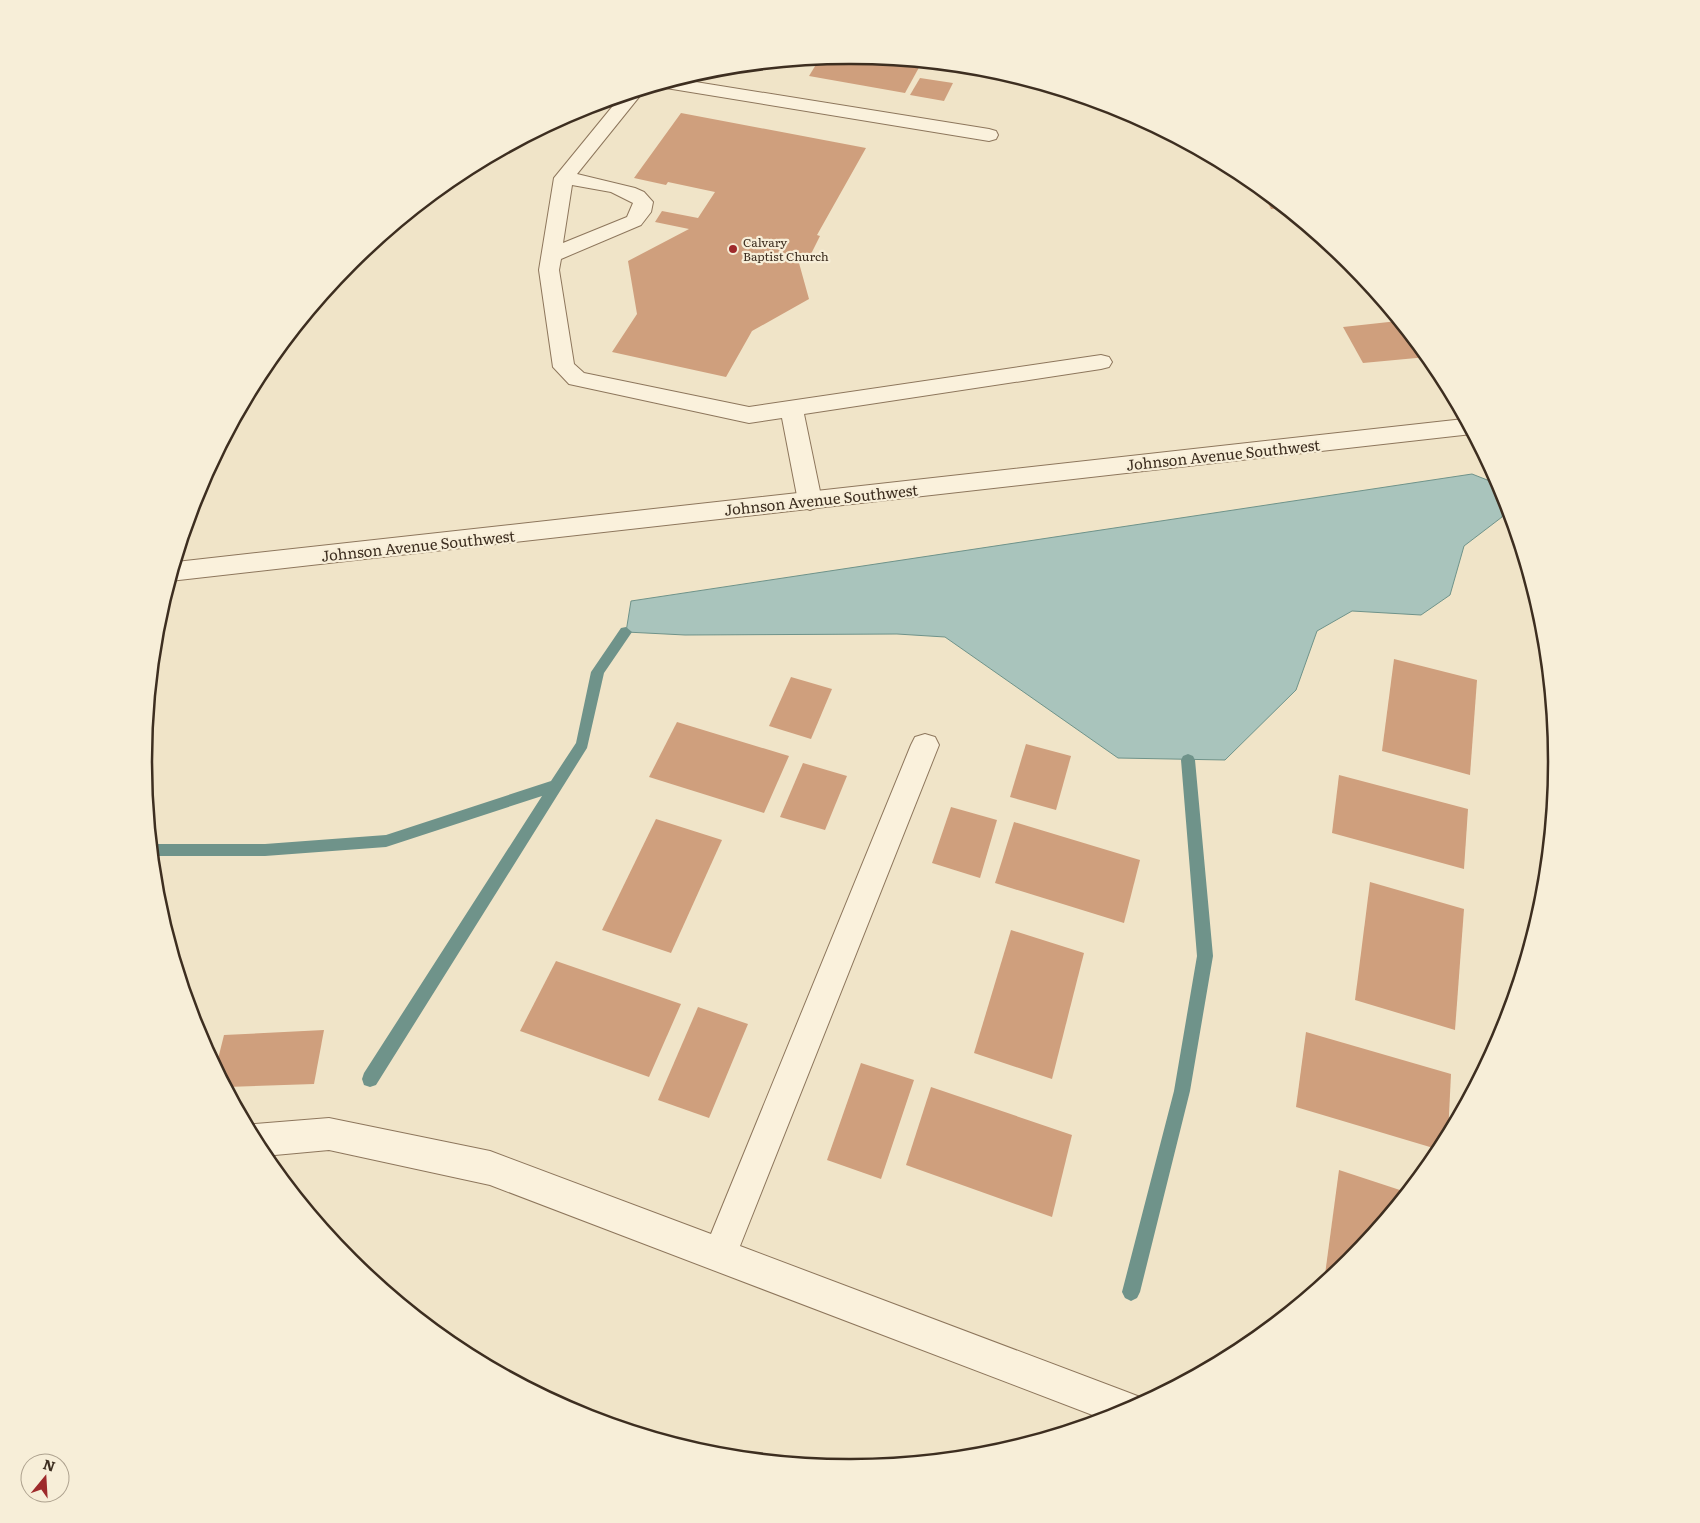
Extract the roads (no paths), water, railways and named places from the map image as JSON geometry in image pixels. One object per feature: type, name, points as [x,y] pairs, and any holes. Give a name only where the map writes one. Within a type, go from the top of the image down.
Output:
[{"type":"street","points":[[680,85],[989,135]]},
{"type":"street","points":[[627,101],[564,178],[550,270],[564,367],[577,379],[749,415],[1101,362]]},
{"type":"street","points":[[552,255],[634,221],[641,212],[643,202],[638,195],[624,190],[564,178]]},
{"type":"street","points":[[792,409],[810,500]]},
{"type":"street","name":"Johnson Avenue Southwest","points":[[179,571],[1462,428]]},
{"type":"street","points":[[719,1256],[925,745]]},
{"type":"street","points":[[264,1139],[329,1134],[490,1168],[1117,1406]]},
{"type":"water","points":[[1472,474],[1489,481],[1503,514],[1502,517],[1464,546],[1450,595],[1421,615],[1352,611],[1317,631],[1296,690],[1225,760],[1118,758],[945,637],[897,634],[685,635],[626,632],[631,601]]},
{"type":"waterway","points":[[370,1079],[582,744],[598,672],[626,632]]},
{"type":"waterway","points":[[1131,1292],[1182,1091],[1205,956],[1188,760]]},
{"type":"waterway","points":[[158,850],[265,850],[386,841],[556,785]]},
{"type":"place","name":"Calvary Baptist Church","points":[[733,249]]}]
